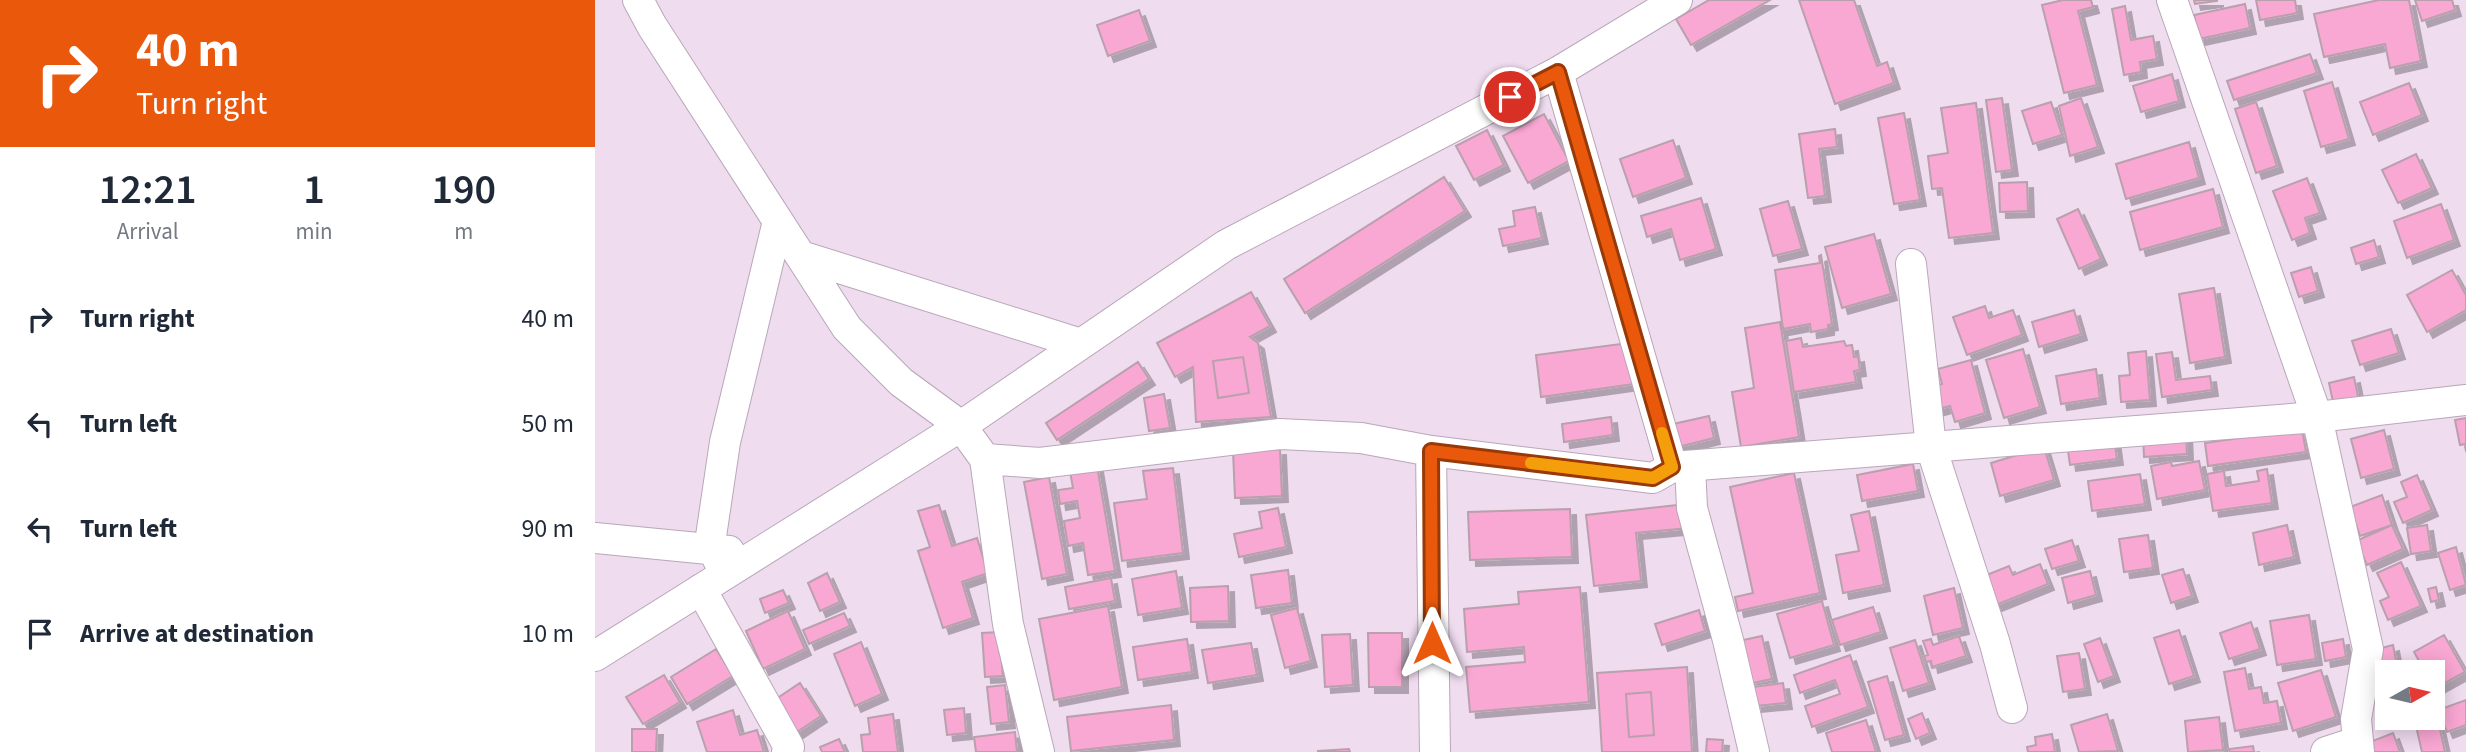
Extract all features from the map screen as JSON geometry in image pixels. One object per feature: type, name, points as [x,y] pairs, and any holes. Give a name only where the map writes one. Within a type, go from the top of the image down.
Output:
[{"type":"street","points":[[638,0],[652,26],[847,328],[901,382],[961,426],[985,459],[1008,624],[1039,752]]},
{"type":"street","points":[[595,656],[713,571],[757,554],[961,426],[1226,245],[1558,72],[1677,0]]},
{"type":"street","points":[[2172,0],[2317,417],[2368,649],[2356,719],[2358,747],[2326,752]]},
{"type":"street","points":[[1558,72],[1681,466],[1728,640],[1754,752]]},
{"type":"street","points":[[778,220],[725,442],[710,543],[713,571],[789,747],[787,752]]},
{"type":"street","points":[[801,256],[1081,344]]},
{"type":"street","points":[[1911,264],[1931,447],[1995,644],[2012,708]]},
{"type":"street","points":[[985,459],[1040,463],[1280,433],[1361,438],[1431,451],[1653,478],[1681,466],[2317,417],[2466,400]]},
{"type":"street","points":[[1431,451],[1434,752]]},
{"type":"street","points":[[595,538],[713,571]]},
{"type":"building","points":[[1709,0],[1770,0],[1691,45],[1676,19]]},
{"type":"building","points":[[1799,0],[1854,0],[1877,66],[1887,62],[1894,83],[1835,104]]},
{"type":"building","points":[[2063,0],[2091,0],[2093,7],[2078,11],[2097,85],[2064,93],[2042,5]]},
{"type":"building","points":[[2194,0],[2217,0],[2217,1],[2195,4]]},
{"type":"building","points":[[2256,0],[2295,0],[2297,13],[2260,20]]},
{"type":"building","points":[[2379,0],[2409,0],[2421,61],[2390,68],[2385,44],[2324,57],[2314,14]]},
{"type":"building","points":[[2415,0],[2452,0],[2455,10],[2422,21]]},
{"type":"building","points":[[2245,4],[2250,28],[2199,39],[2194,15]]},
{"type":"building","points":[[2125,6],[2131,40],[2153,36],[2157,59],[2140,62],[2141,72],[2124,75],[2112,9]]},
{"type":"building","points":[[1139,10],[1150,41],[1108,56],[1097,25]]},
{"type":"building","points":[[2310,54],[2317,73],[2234,100],[2227,81]]},
{"type":"building","points":[[2172,74],[2179,101],[2141,112],[2133,86]]},
{"type":"building","points":[[2332,82],[2349,139],[2321,147],[2304,91]]},
{"type":"building","points":[[2409,83],[2422,115],[2373,135],[2360,102]]},
{"type":"building","points":[[2002,98],[2012,170],[1996,172],[1986,100]]},
{"type":"building","points":[[2081,98],[2098,147],[2070,156],[2059,106]]},
{"type":"building","points":[[2051,102],[2062,135],[2033,144],[2022,111]]},
{"type":"building","points":[[2256,102],[2277,166],[2256,173],[2235,109]]},
{"type":"building","points":[[1976,103],[1993,233],[1949,238],[1942,188],[1932,189],[1928,156],[1948,153],[1941,108]]},
{"type":"building","points":[[1904,113],[1920,200],[1894,204],[1878,118]]},
{"type":"building","points":[[1544,114],[1569,161],[1528,183],[1503,136]]},
{"type":"building","points":[[1835,129],[1837,147],[1819,149],[1825,196],[1808,198],[1799,134]]},
{"type":"building","points":[[1487,130],[1504,165],[1474,180],[1456,146]]},
{"type":"building","points":[[1673,140],[1686,178],[1633,197],[1620,159]]},
{"type":"building","points":[[2189,142],[2199,178],[2126,199],[2116,164]]},
{"type":"building","points":[[2416,154],[2432,188],[2398,203],[2382,170]]},
{"type":"building","points":[[1444,177],[1465,211],[1305,313],[1284,279]]},
{"type":"building","points":[[2307,178],[2320,213],[2305,218],[2310,233],[2292,240],[2273,191]]},
{"type":"building","points":[[2027,182],[2028,211],[2000,212],[1999,183]]},
{"type":"building","points":[[2213,189],[2223,227],[2140,250],[2130,212]]},
{"type":"building","points":[[1701,198],[1716,249],[1680,260],[1671,229],[1647,237],[1641,216]]},
{"type":"building","points":[[1788,201],[1802,249],[1773,256],[1760,209]]},
{"type":"building","points":[[2441,204],[2454,240],[2407,258],[2394,221]]},
{"type":"building","points":[[1535,207],[1542,238],[1503,246],[1499,229],[1515,226],[1513,211]]},
{"type":"building","points":[[2078,209],[2101,259],[2079,269],[2057,219]]},
{"type":"building","points":[[1874,234],[1891,294],[1842,308],[1825,247]]},
{"type":"building","points":[[2374,240],[2379,257],[2356,264],[2351,248]]},
{"type":"building","points":[[1821,255],[1832,324],[1828,325],[1828,329],[1811,332],[1810,324],[1783,329],[1775,270],[1820,263]]},
{"type":"building","points":[[2311,267],[2318,291],[2299,297],[2291,273]]},
{"type":"building","points":[[2452,270],[2466,295],[2466,310],[2427,332],[2407,295]]},
{"type":"building","points":[[2214,288],[2225,357],[2190,363],[2179,294]]},
{"type":"building","points":[[1251,292],[1270,326],[1250,337],[1258,343],[1271,417],[1196,422],[1193,367],[1175,377],[1157,343]],"holes":[[[1243,357],[1249,393],[1218,398],[1213,361]]]},
{"type":"building","points":[[1985,306],[1989,318],[2013,310],[2022,335],[1967,355],[1953,317]]},
{"type":"building","points":[[2074,310],[2081,334],[2039,347],[2032,322]]},
{"type":"building","points":[[1780,322],[1799,437],[1741,447],[1732,392],[1754,388],[1745,328]]},
{"type":"building","points":[[2391,329],[2399,353],[2360,365],[2352,341]]},
{"type":"building","points":[[1801,338],[1803,347],[1844,341],[1846,346],[1852,345],[1854,357],[1858,356],[1860,370],[1854,371],[1856,382],[1794,392],[1786,341]]},
{"type":"building","points":[[1628,343],[1634,384],[1541,397],[1536,355]]},
{"type":"building","points":[[2023,349],[2040,407],[2004,418],[1986,360]]},
{"type":"building","points":[[2146,351],[2150,400],[2121,402],[2119,376],[2130,375],[2128,353]]},
{"type":"building","points":[[2172,352],[2176,380],[2210,376],[2212,390],[2162,397],[2156,354]]},
{"type":"building","points":[[1243,357],[1249,393],[1218,398],[1213,361]]},
{"type":"building","points":[[1971,360],[1985,413],[1955,422],[1950,406],[1935,410],[1929,387],[1942,384],[1938,369]]},
{"type":"building","points":[[1138,362],[1149,379],[1057,440],[1046,423]]},
{"type":"building","points":[[2096,369],[2100,398],[2061,404],[2056,376]]},
{"type":"building","points":[[2354,377],[2360,406],[2335,411],[2329,383]]},
{"type":"building","points":[[1164,394],[1170,428],[1149,431],[1144,398]]},
{"type":"building","points":[[1709,416],[1714,438],[1678,447],[1673,424]]},
{"type":"building","points":[[1611,417],[1613,435],[1564,442],[1562,424]]},
{"type":"building","points":[[2466,418],[2466,444],[2460,445],[2455,420]]},
{"type":"building","points":[[2302,429],[2306,452],[2208,466],[2205,443]]},
{"type":"building","points":[[2384,430],[2394,469],[2361,478],[2351,439]]},
{"type":"building","points":[[2186,431],[2187,454],[2144,457],[2143,435]]},
{"type":"building","points":[[2114,437],[2117,459],[2070,465],[2067,444]]},
{"type":"building","points":[[2044,447],[2054,480],[2000,496],[1991,463]]},
{"type":"building","points":[[1280,449],[1282,496],[1235,498],[1233,451]]},
{"type":"building","points":[[2199,461],[2205,490],[2157,499],[2151,466],[2171,462],[2172,466]]},
{"type":"building","points":[[1913,464],[1918,491],[1862,501],[1857,475]]},
{"type":"building","points":[[1097,466],[1115,571],[1088,575],[1083,543],[1068,546],[1064,521],[1080,518],[1077,501],[1060,504],[1058,490],[1073,488],[1070,471]]},
{"type":"building","points":[[1173,468],[1183,553],[1122,561],[1114,503],[1147,499],[1143,471]]},
{"type":"building","points":[[2267,469],[2272,503],[2213,511],[2207,474],[2224,471],[2226,486],[2259,481],[2257,471]]},
{"type":"building","points":[[1794,473],[1820,593],[1738,611],[1735,597],[1753,593],[1730,487]]},
{"type":"building","points":[[2140,474],[2145,504],[2092,511],[2088,481]]},
{"type":"building","points":[[2417,475],[2432,510],[2403,523],[2394,502],[2407,497],[2401,482]]},
{"type":"building","points":[[1049,477],[1067,574],[1042,579],[1024,482]]},
{"type":"building","points":[[2382,495],[2392,525],[2360,536],[2350,507]]},
{"type":"building","points":[[1686,504],[1689,528],[1636,533],[1641,581],[1594,586],[1586,515]]},
{"type":"building","points":[[939,505],[952,546],[977,538],[988,573],[962,582],[973,618],[943,628],[918,551],[930,547],[918,511]]},
{"type":"building","points":[[1278,508],[1286,547],[1239,557],[1234,534],[1262,528],[1259,512]]},
{"type":"building","points":[[1570,509],[1572,557],[1470,560],[1468,512]]},
{"type":"building","points":[[1869,511],[1884,585],[1843,593],[1836,555],[1859,551],[1851,515]]},
{"type":"building","points":[[2287,525],[2294,557],[2259,565],[2253,533]]},
{"type":"building","points":[[2392,525],[2403,549],[2367,565],[2356,541]]},
{"type":"building","points":[[2427,525],[2431,551],[2411,554],[2407,528]]},
{"type":"building","points":[[2148,535],[2153,568],[2124,572],[2119,539]]},
{"type":"building","points":[[2072,540],[2079,561],[2052,569],[2045,549]]},
{"type":"building","points":[[2456,547],[2466,585],[2450,590],[2438,553]]},
{"type":"building","points":[[2401,562],[2421,606],[2388,620],[2380,601],[2389,597],[2377,573]]},
{"type":"building","points":[[2040,564],[2048,584],[1996,605],[1984,576],[2009,566],[2013,575]]},
{"type":"building","points":[[2183,569],[2192,596],[2171,603],[2162,575]]},
{"type":"building","points":[[1288,570],[1292,603],[1256,608],[1251,575]]},
{"type":"building","points":[[1176,571],[1182,608],[1138,615],[1132,579]]},
{"type":"building","points":[[2090,571],[2096,595],[2068,603],[2062,578]]},
{"type":"building","points":[[827,573],[840,602],[820,611],[808,583]]},
{"type":"building","points":[[1111,578],[1115,601],[1069,609],[1065,587]]},
{"type":"building","points":[[1228,586],[1229,621],[1191,622],[1190,588]]},
{"type":"building","points":[[1580,587],[1589,702],[1470,712],[1466,667],[1525,662],[1524,647],[1467,652],[1464,609],[1519,604],[1518,592]]},
{"type":"building","points":[[2436,587],[2439,600],[2431,602],[2428,589]]},
{"type":"building","points":[[1954,588],[1963,628],[1933,635],[1924,596]]},
{"type":"building","points":[[783,590],[789,603],[765,613],[760,599]]},
{"type":"building","points":[[1822,601],[1834,645],[1790,658],[1777,614]]},
{"type":"building","points":[[1108,606],[1122,687],[1054,700],[1039,619]]},
{"type":"building","points":[[1873,607],[1881,632],[1840,645],[1832,620]]},
{"type":"building","points":[[1297,608],[1311,661],[1285,668],[1271,615]]},
{"type":"building","points":[[1699,610],[1705,631],[1662,645],[1655,624]]},
{"type":"building","points":[[788,611],[805,649],[763,669],[746,631]]},
{"type":"building","points":[[844,613],[850,626],[809,644],[803,630]]},
{"type":"building","points":[[2309,615],[2316,659],[2277,665],[2270,621]]},
{"type":"building","points":[[2251,622],[2260,649],[2229,659],[2220,633]]},
{"type":"building","points":[[2179,630],[2194,676],[2169,684],[2154,638]]},
{"type":"building","points":[[999,632],[1003,676],[985,677],[982,633]]},
{"type":"building","points":[[1368,633],[1402,633],[1402,687],[1369,687]]},
{"type":"building","points":[[1350,634],[1353,685],[1325,687],[1322,635]]},
{"type":"building","points":[[2444,635],[2465,672],[2445,683],[2445,660],[2418,660],[2414,652]]},
{"type":"building","points":[[1762,636],[1772,679],[1743,685],[1734,642]]},
{"type":"building","points":[[1959,636],[1966,656],[1932,667],[1931,661],[1926,662],[1924,656],[1928,655],[1923,641],[1931,639],[1933,645]]},
{"type":"building","points":[[2100,638],[2114,676],[2098,682],[2084,644]]},
{"type":"building","points":[[1187,639],[1192,672],[1138,680],[1133,647]]},
{"type":"building","points":[[2343,639],[2346,657],[2325,661],[2322,643]]},
{"type":"building","points":[[1915,640],[1929,683],[1903,691],[1890,648]]},
{"type":"building","points":[[861,642],[882,694],[855,706],[834,654]]},
{"type":"building","points":[[1251,643],[1257,675],[1208,683],[1202,650]]},
{"type":"building","points":[[2393,645],[2396,660],[2376,660],[2374,650]]},
{"type":"building","points":[[716,649],[733,676],[687,704],[671,677]]},
{"type":"building","points":[[2079,653],[2085,689],[2063,692],[2057,656]]},
{"type":"building","points":[[1850,655],[1868,707],[1812,727],[1805,706],[1840,694],[1835,680],[1800,693],[1794,675]]},
{"type":"building","points":[[1687,667],[1692,752],[1602,752],[1597,673]],"holes":[[[1651,692],[1654,735],[1629,737],[1626,694]]]},
{"type":"building","points":[[2245,668],[2249,689],[2261,687],[2264,703],[2277,701],[2281,723],[2235,731],[2224,672]]},
{"type":"building","points":[[2321,670],[2336,717],[2293,731],[2278,683]]},
{"type":"building","points":[[664,675],[680,702],[643,724],[626,697]]},
{"type":"building","points":[[1887,676],[1904,735],[1885,740],[1868,682]]},
{"type":"building","points":[[800,683],[821,716],[794,734],[773,701]]},
{"type":"building","points":[[1783,683],[1786,703],[1756,706],[1753,687]]},
{"type":"building","points":[[1005,685],[1009,722],[991,724],[987,687]]},
{"type":"building","points":[[1651,692],[1654,735],[1629,737],[1626,694]]},
{"type":"building","points":[[2466,700],[2466,725],[2447,732],[2445,708]]},
{"type":"building","points":[[1171,705],[1174,740],[1071,751],[1067,717]]},
{"type":"building","points":[[964,708],[966,733],[947,735],[944,710]]},
{"type":"building","points":[[733,710],[740,735],[757,730],[764,752],[707,752],[697,722]]},
{"type":"building","points":[[1922,713],[1930,733],[1916,739],[1908,719]]},
{"type":"building","points":[[893,714],[898,752],[863,752],[861,735],[870,734],[868,718]]},
{"type":"building","points":[[2107,714],[2118,751],[2079,752],[2071,725]]},
{"type":"building","points":[[2219,717],[2223,750],[2188,752],[2185,721]]},
{"type":"building","points":[[1866,720],[1876,752],[1832,752],[1826,733]]},
{"type":"building","points":[[632,729],[657,729],[656,752],[632,752]]},
{"type":"building","points":[[2417,730],[2440,730],[2445,752],[2422,752]]},
{"type":"building","points":[[1015,732],[1017,752],[976,752],[974,737]]},
{"type":"building","points":[[2393,733],[2400,752],[2373,752],[2370,742]]},
{"type":"building","points":[[2052,734],[2055,752],[2028,752],[2027,747],[2036,745],[2035,737]]},
{"type":"building","points":[[839,739],[845,752],[822,752],[820,747]]},
{"type":"building","points":[[1707,739],[1723,740],[1722,752],[1706,752]]},
{"type":"building","points":[[2253,746],[2254,752],[2230,752],[2229,749]]},
{"type":"building","points":[[1349,749],[1350,752],[1318,752],[1318,751]]},
{"type":"slow traffic","points":[[1531,463],[1653,478],[1672,467],[1662,433]]},
{"type":"route","points":[[1432,643],[1431,451],[1653,478],[1672,467],[1558,72],[1510,97]]}]
